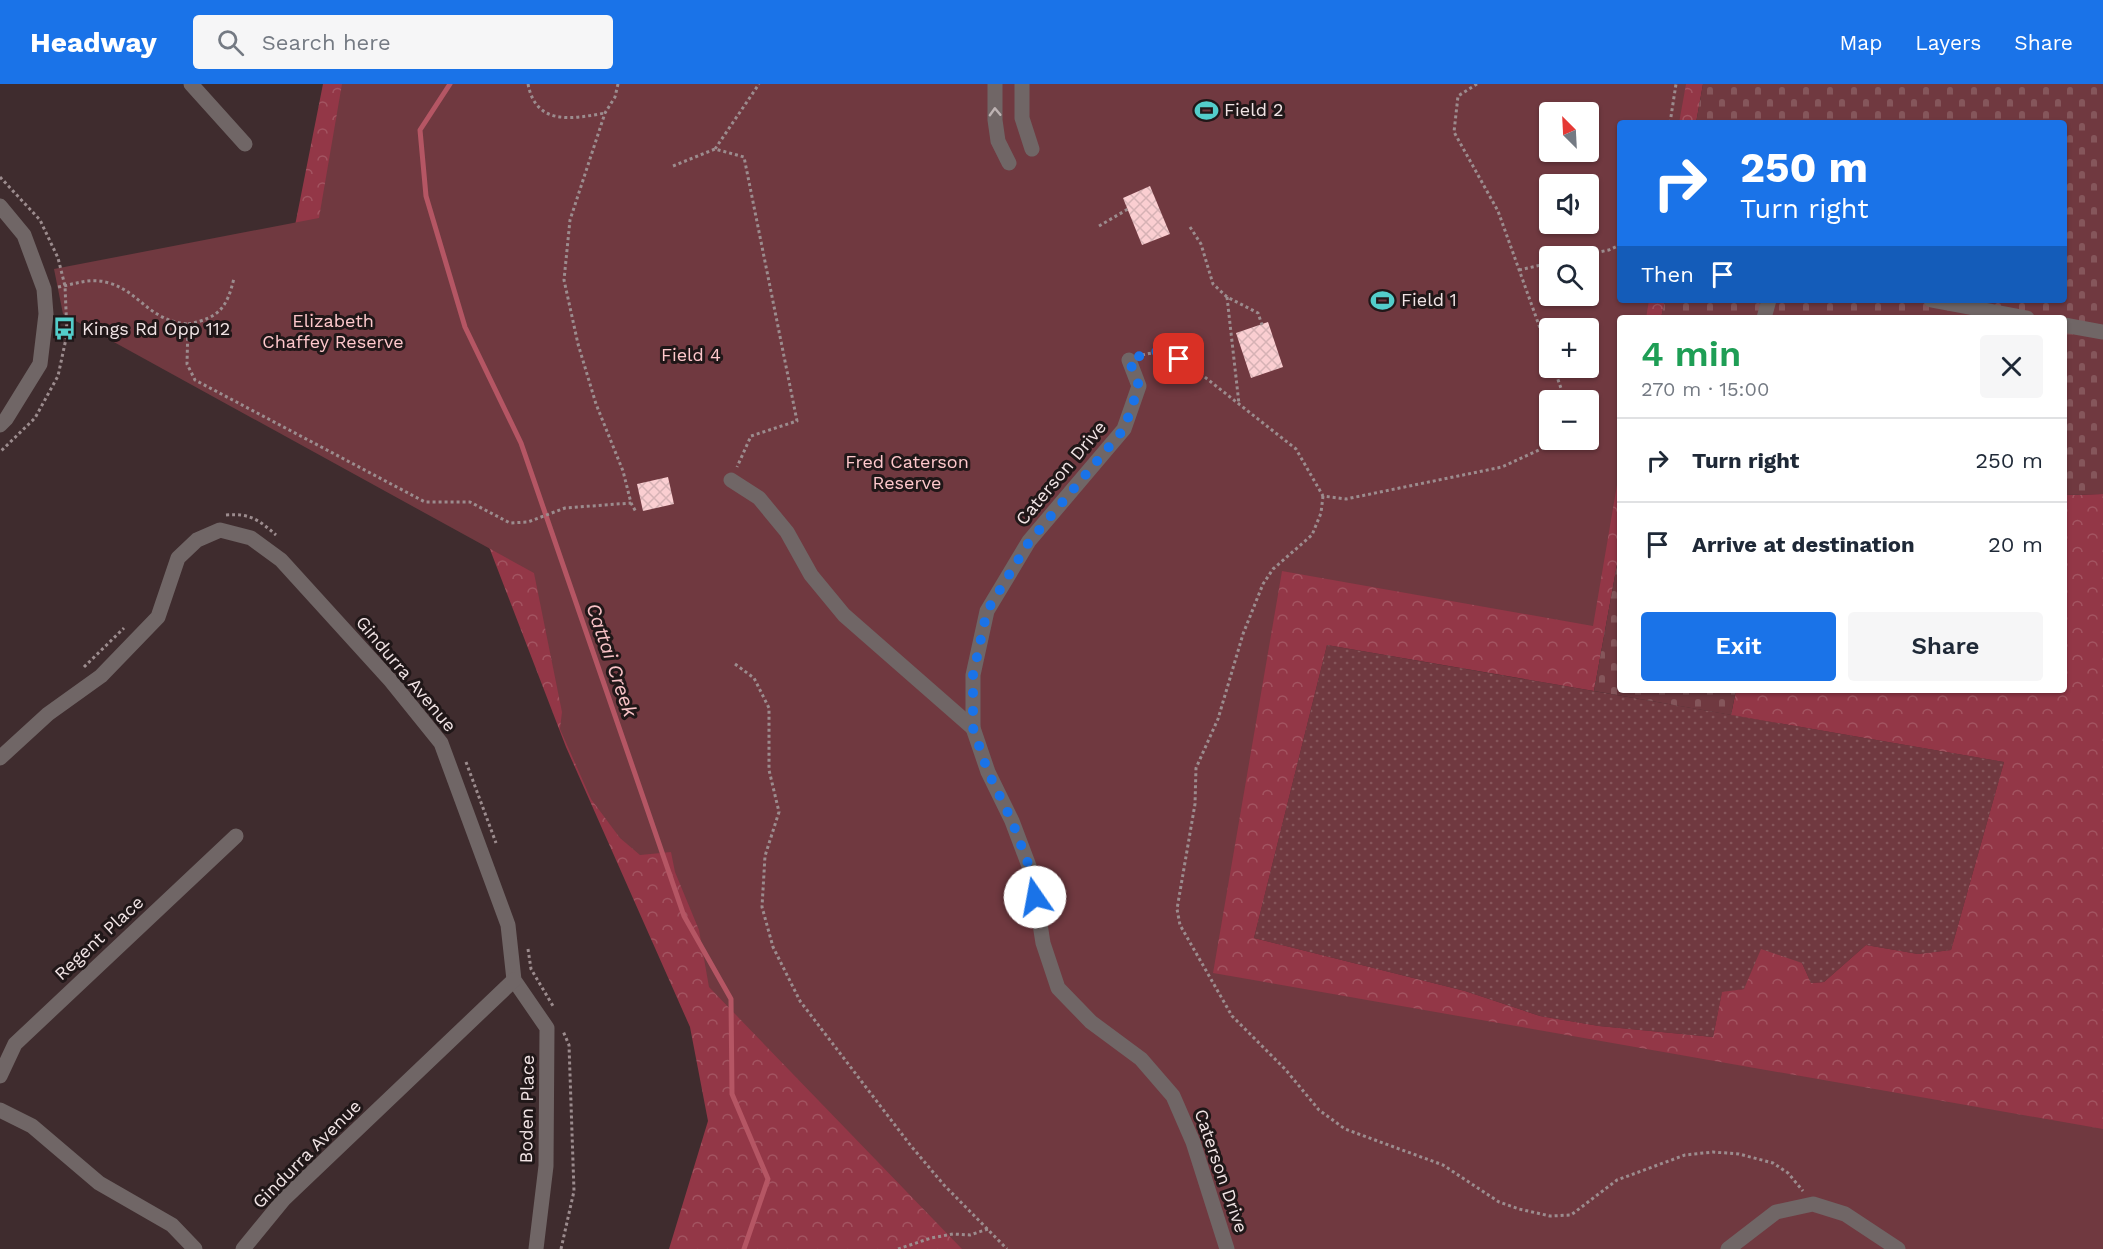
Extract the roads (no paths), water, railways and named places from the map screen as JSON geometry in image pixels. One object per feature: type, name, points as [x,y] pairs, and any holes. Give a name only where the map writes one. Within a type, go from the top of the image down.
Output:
[{"type":"street","points":[[191,84],[245,144]]},
{"type":"street","points":[[995,84],[995,120],[998,141],[1006,157],[1030,145],[1022,118],[1022,84]]},
{"type":"street","points":[[0,206],[24,236],[44,289],[46,314],[40,364],[0,425]]},
{"type":"street","points":[[1947,303],[2011,315]]},
{"type":"street","points":[[2067,326],[2103,332]]},
{"type":"street","name":"Caterson Drive","points":[[1129,360],[1139,386],[1124,429],[1029,542],[987,611],[973,675],[973,728],[988,772],[1012,821],[1032,874],[1043,943],[1058,987],[1091,1022],[1142,1059],[1173,1096],[1193,1142],[1227,1249]]},
{"type":"street","points":[[731,480],[759,498],[788,532],[811,575],[844,615],[973,728]]},
{"type":"street","name":"Gindurra Avenue","points":[[0,758],[48,714],[101,676],[158,617],[178,558],[197,540],[220,530],[251,538],[280,560],[391,681],[441,743],[508,925],[514,980],[284,1199],[243,1249]]},
{"type":"street","name":"Regent Place","points":[[0,1076],[15,1044],[236,836]]},
{"type":"street","name":"Boden Place","points":[[514,980],[547,1028],[546,1166],[536,1249]]},
{"type":"street","points":[[0,1110],[32,1126],[99,1183],[172,1226],[195,1249]]},
{"type":"street","points":[[1728,1249],[1776,1212],[1813,1204],[1845,1214],[1898,1249]]},
{"type":"waterway","name":"Cattai Creek","points":[[450,84],[420,130],[426,196],[465,327],[521,443],[684,916],[731,999],[732,1094],[768,1179],[744,1249]]},
{"type":"place","name":"Field 2","points":[[1206,110]]},
{"type":"place","name":"Field 1","points":[[1383,300]]},
{"type":"place","name":"Kings Rd Opp 112","points":[[64,329]]},
{"type":"park label","name":"Elizabeth Chaffey Reserve","points":[[333,331]]},
{"type":"park label","name":"Field 4","points":[[691,355]]},
{"type":"park label","name":"Fred Caterson Reserve","points":[[907,472]]}]
